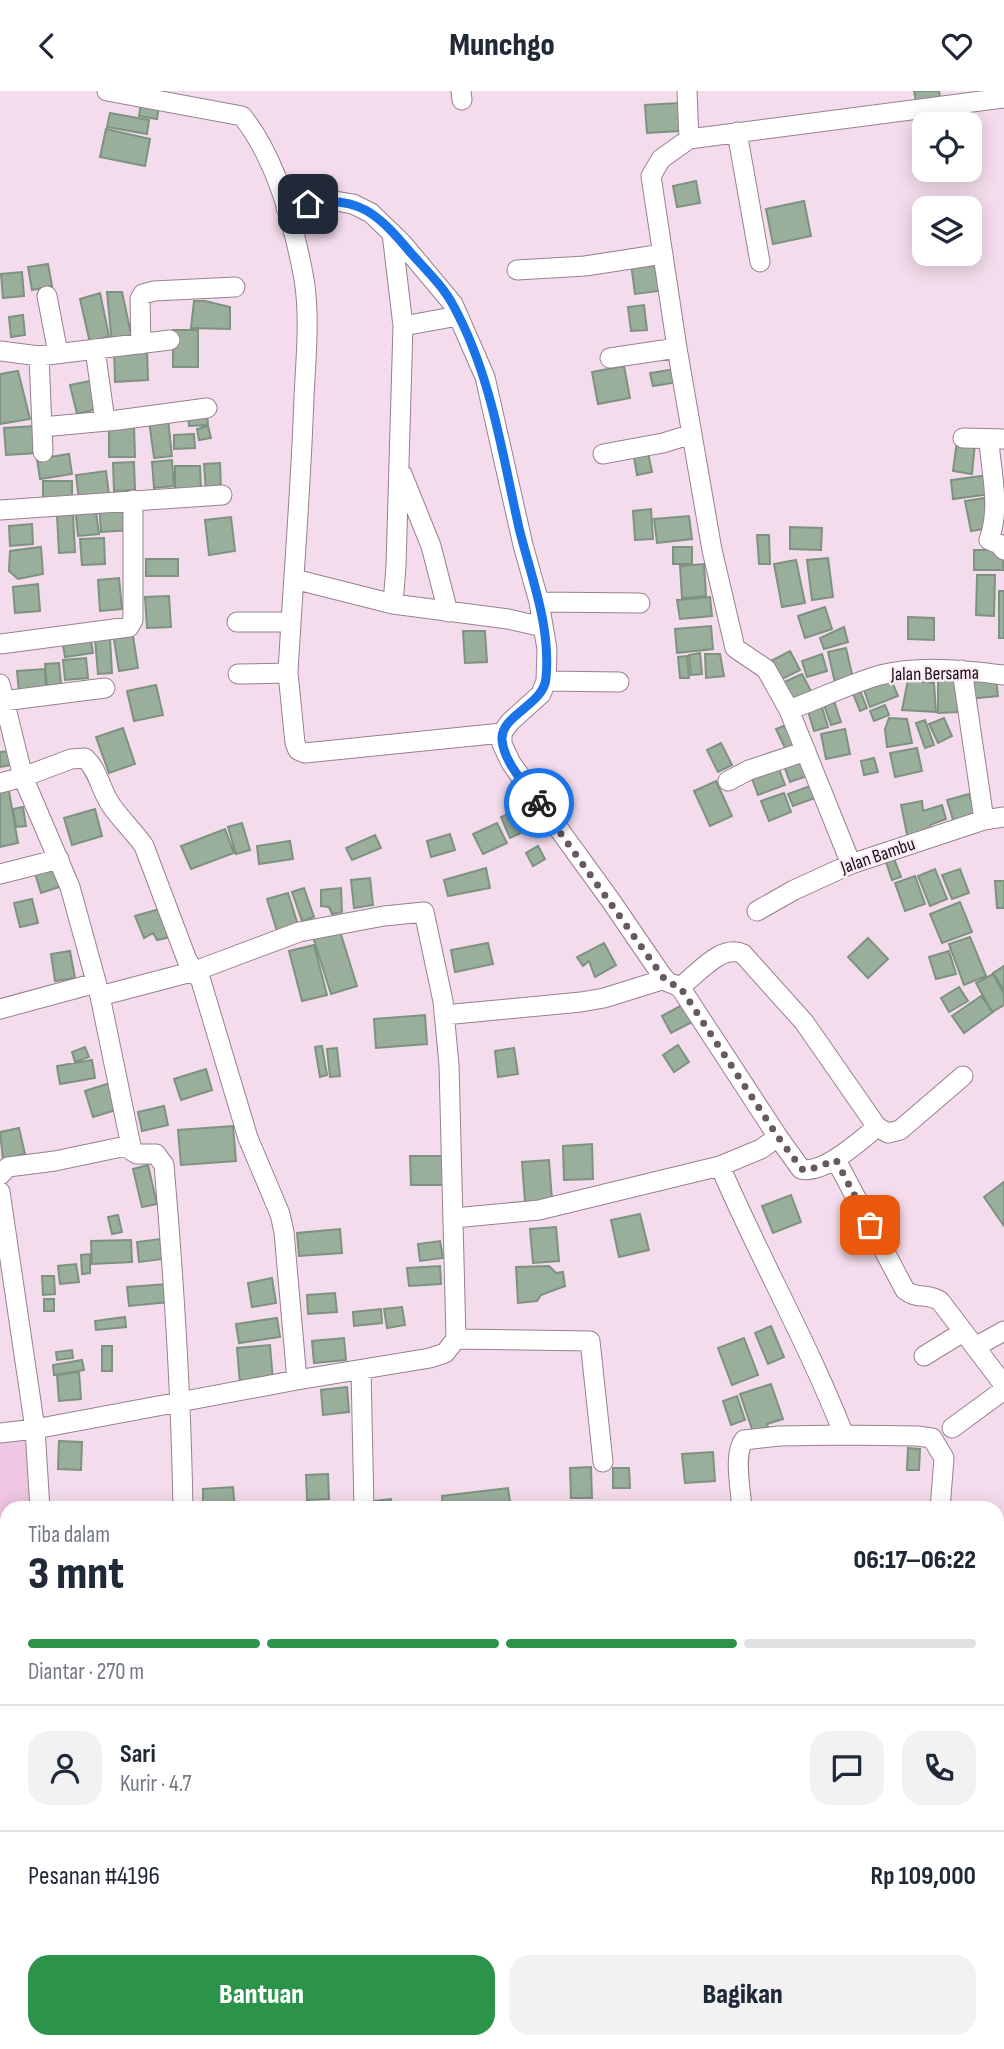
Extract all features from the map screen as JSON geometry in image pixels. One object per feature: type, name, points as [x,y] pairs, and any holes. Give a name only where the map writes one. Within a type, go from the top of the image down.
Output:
[{"type":"street","points":[[107,91],[242,116],[253,130],[278,178],[304,280],[306,335],[302,475],[288,673],[298,750],[305,753],[502,733]]},
{"type":"street","points":[[687,91],[689,139]]},
{"type":"street","points":[[851,864],[789,711],[766,669],[735,648],[712,550],[651,176],[661,159],[689,139],[1004,98]]},
{"type":"street","points":[[737,132],[760,262]]},
{"type":"street","points":[[286,208],[330,200],[353,204],[371,213],[429,273],[453,304],[485,377],[523,545],[539,601],[547,649],[546,681],[541,694],[510,722],[502,733],[502,744],[511,763],[673,983],[803,1170],[836,1160],[877,1127]]},
{"type":"street","points":[[392,233],[403,326],[393,604]]},
{"type":"street","points":[[517,270],[611,263],[663,254]]},
{"type":"street","points":[[141,344],[140,299],[143,294],[154,291],[235,287]]},
{"type":"street","points":[[43,452],[42,427],[49,355],[47,296]]},
{"type":"street","points":[[403,326],[458,316]]},
{"type":"street","points":[[0,351],[49,355],[170,340]]},
{"type":"street","points":[[610,358],[677,348]]},
{"type":"street","points":[[95,349],[105,421]]},
{"type":"street","points":[[42,427],[207,408]]},
{"type":"street","points":[[603,454],[663,443],[692,434]]},
{"type":"street","points":[[963,438],[996,439],[990,472],[996,487],[994,525],[989,540],[999,544],[1004,550]]},
{"type":"street","points":[[399,467],[431,546],[448,611]]},
{"type":"street","points":[[0,510],[222,495]]},
{"type":"street","points":[[0,644],[129,627],[133,620],[133,500]]},
{"type":"street","points":[[294,579],[393,604],[508,619],[543,627]]},
{"type":"street","points":[[539,601],[640,603]]},
{"type":"street","points":[[237,622],[290,622]]},
{"type":"street","points":[[962,670],[994,819]]},
{"type":"street","name":"Jalan Bersama","points":[[789,711],[881,675],[911,671],[962,670],[1004,675]]},
{"type":"street","points":[[238,674],[288,673]]},
{"type":"street","points":[[546,681],[619,682]]},
{"type":"street","points":[[105,688],[2,693],[23,777],[69,887],[98,989],[132,1150],[137,1154],[156,1154],[164,1165],[174,1273],[183,1501]]},
{"type":"street","points":[[728,781],[749,770],[806,751]]},
{"type":"street","points":[[0,783],[71,759],[85,758],[93,766],[107,799],[144,846],[187,960],[201,981],[248,1138],[279,1214],[284,1232],[297,1380]]},
{"type":"street","name":"Jalan Bambu","points":[[757,911],[793,890],[851,864],[994,819]]},
{"type":"street","points":[[0,874],[59,859]]},
{"type":"street","points":[[0,1010],[195,971],[299,932],[384,916],[424,912],[444,1015],[449,1065],[456,1339],[446,1353],[430,1358],[0,1433]]},
{"type":"street","points":[[444,1015],[582,1002],[673,983],[724,952],[737,951],[743,954],[804,1022],[877,1127],[888,1133],[900,1130],[963,1076]]},
{"type":"street","points":[[454,1218],[539,1210],[720,1166],[761,1149],[778,1137]]},
{"type":"street","points":[[0,1175],[8,1167],[55,1161],[131,1145]]},
{"type":"street","points":[[836,1160],[905,1290],[912,1296],[929,1296],[940,1301],[1004,1385]]},
{"type":"street","points":[[720,1166],[766,1268],[825,1387],[844,1435]]},
{"type":"street","points":[[0,1192],[35,1429],[40,1501]]},
{"type":"street","points":[[924,1356],[1004,1331]]},
{"type":"street","points":[[456,1339],[590,1341],[603,1462]]},
{"type":"street","points":[[362,1370],[364,1501]]},
{"type":"street","points":[[952,1428],[1004,1390]]},
{"type":"street","points":[[741,1501],[738,1457],[739,1447],[744,1440],[779,1436],[844,1435],[932,1438],[944,1458],[941,1501]]},
{"type":"shaded area","points":[[31,1439],[34,1501],[0,1501],[0,1443]]},
{"type":"building","points":[[914,91],[939,91],[940,97],[916,101]]},
{"type":"building","points":[[141,103],[159,106],[157,119],[139,116]]},
{"type":"building","points":[[679,103],[680,131],[647,133],[645,105]]},
{"type":"building","points":[[110,113],[149,120],[147,134],[107,127]]},
{"type":"building","points":[[106,129],[150,139],[145,166],[100,157]]},
{"type":"building","points":[[696,181],[700,203],[677,207],[673,186]]},
{"type":"building","points":[[804,201],[811,236],[773,244],[766,209]]},
{"type":"building","points":[[655,261],[659,291],[635,294],[631,264]]},
{"type":"building","points":[[48,264],[52,286],[32,290],[28,267]]},
{"type":"building","points":[[22,272],[24,296],[3,298],[1,274]]},
{"type":"building","points":[[107,292],[122,292],[133,343],[112,344]]},
{"type":"building","points":[[100,293],[109,336],[90,343],[80,299]]},
{"type":"building","points":[[194,301],[230,307],[230,329],[191,328]]},
{"type":"building","points":[[644,305],[647,330],[631,331],[628,307]]},
{"type":"building","points":[[23,315],[25,335],[11,337],[9,317]]},
{"type":"building","points":[[173,330],[198,330],[198,367],[173,367]]},
{"type":"building","points":[[147,349],[148,380],[115,382],[114,351]]},
{"type":"building","points":[[624,366],[630,398],[598,404],[592,372]]},
{"type":"building","points":[[676,369],[678,382],[653,386],[650,373]]},
{"type":"building","points":[[18,371],[30,419],[0,424],[0,374]]},
{"type":"building","points":[[95,380],[101,408],[77,414],[70,385]]},
{"type":"building","points":[[207,412],[208,425],[189,426],[188,413]]},
{"type":"building","points":[[168,419],[172,456],[154,458],[149,421]]},
{"type":"building","points":[[109,425],[134,425],[135,457],[109,457]]},
{"type":"building","points":[[35,426],[38,453],[6,455],[4,428]]},
{"type":"building","points":[[208,426],[211,438],[199,440],[197,429]]},
{"type":"building","points":[[194,434],[195,448],[174,449],[174,435]]},
{"type":"building","points":[[957,441],[975,443],[972,474],[953,471]]},
{"type":"building","points":[[647,448],[652,472],[637,475],[633,451]]},
{"type":"building","points":[[69,454],[72,474],[40,479],[37,459]]},
{"type":"building","points":[[172,460],[174,486],[154,488],[152,462]]},
{"type":"building","points":[[134,462],[135,490],[114,491],[113,463]]},
{"type":"building","points":[[220,463],[221,490],[206,491],[204,464]]},
{"type":"building","points":[[175,466],[200,466],[201,491],[175,492]]},
{"type":"building","points":[[106,471],[109,495],[79,499],[76,475]]},
{"type":"building","points":[[989,475],[991,494],[953,499],[951,480]]},
{"type":"building","points":[[43,481],[72,481],[72,498],[43,498]]},
{"type":"building","points":[[985,498],[990,528],[971,531],[965,501]]},
{"type":"building","points":[[131,502],[133,530],[101,532],[99,503]]},
{"type":"building","points":[[95,504],[99,534],[78,536],[75,506]]},
{"type":"building","points":[[651,509],[653,539],[635,540],[633,511]]},
{"type":"building","points":[[73,514],[75,552],[59,553],[57,515]]},
{"type":"building","points":[[689,516],[692,539],[657,543],[654,519]]},
{"type":"building","points":[[231,517],[235,551],[209,555],[205,520]]},
{"type":"building","points":[[32,524],[33,544],[10,546],[9,526]]},
{"type":"building","points":[[790,527],[822,528],[821,550],[790,549]]},
{"type":"building","points":[[757,535],[769,535],[770,564],[759,564]]},
{"type":"building","points":[[104,538],[105,564],[82,565],[80,539]]},
{"type":"building","points":[[41,547],[43,574],[18,579],[9,571],[10,551]]},
{"type":"building","points":[[673,547],[692,547],[692,564],[673,564]]},
{"type":"building","points":[[974,550],[1003,550],[1003,570],[974,570]]},
{"type":"building","points":[[828,558],[833,597],[812,600],[807,560]]},
{"type":"building","points":[[146,559],[178,559],[178,576],[146,576]]},
{"type":"building","points":[[796,560],[805,603],[782,607],[774,564]]},
{"type":"building","points":[[704,564],[706,596],[682,598],[680,566]]},
{"type":"building","points":[[977,575],[995,575],[994,616],[976,615]]},
{"type":"building","points":[[119,578],[122,609],[100,611],[98,580]]},
{"type":"building","points":[[38,584],[40,611],[15,613],[13,587]]},
{"type":"building","points":[[999,591],[1004,591],[1004,638],[999,638]]},
{"type":"building","points":[[169,596],[171,627],[147,628],[145,597]]},
{"type":"building","points":[[710,597],[712,616],[680,619],[677,600]]},
{"type":"building","points":[[825,607],[832,629],[805,638],[798,616]]},
{"type":"building","points":[[908,617],[934,618],[934,640],[908,639]]},
{"type":"building","points":[[711,626],[713,649],[677,653],[675,629]]},
{"type":"building","points":[[844,627],[848,642],[824,649],[820,638]]},
{"type":"building","points":[[132,630],[138,668],[119,671],[113,633]]},
{"type":"building","points":[[463,631],[485,631],[487,662],[465,663]]},
{"type":"building","points":[[90,635],[93,653],[65,657],[62,639]]},
{"type":"building","points":[[110,638],[112,673],[98,674],[95,639]]},
{"type":"building","points":[[846,648],[854,683],[836,687],[828,652]]},
{"type":"building","points":[[790,651],[800,670],[778,681],[769,662]]},
{"type":"building","points":[[700,653],[702,674],[691,675],[689,655]]},
{"type":"building","points":[[705,654],[720,654],[724,676],[706,678]]},
{"type":"building","points":[[822,654],[827,671],[807,677],[802,661]]},
{"type":"building","points":[[687,656],[689,678],[680,678],[678,657]]},
{"type":"building","points":[[86,658],[88,678],[65,680],[63,660]]},
{"type":"building","points":[[59,663],[61,684],[47,686],[45,664]]},
{"type":"building","points":[[45,669],[46,690],[19,692],[17,671]]},
{"type":"building","points":[[802,674],[812,693],[790,704],[780,684]]},
{"type":"building","points":[[938,675],[957,675],[958,712],[938,713]]},
{"type":"building","points":[[890,677],[898,696],[870,707],[863,687]]},
{"type":"building","points":[[996,678],[998,696],[969,699],[967,681]]},
{"type":"building","points":[[908,680],[934,683],[936,712],[902,710]]},
{"type":"building","points":[[156,685],[163,715],[134,721],[127,691]]},
{"type":"building","points":[[859,688],[867,708],[860,711],[852,691]]},
{"type":"building","points":[[834,701],[841,722],[831,725],[824,705]]},
{"type":"building","points":[[821,704],[828,727],[814,731],[807,708]]},
{"type":"building","points":[[885,705],[889,715],[874,721],[870,711]]},
{"type":"building","points":[[889,718],[907,719],[912,743],[887,747],[885,729]]},
{"type":"building","points":[[944,718],[952,736],[938,743],[929,724]]},
{"type":"building","points":[[925,720],[934,745],[925,748],[916,723]]},
{"type":"building","points":[[791,723],[800,743],[786,750],[776,729]]},
{"type":"building","points":[[123,728],[135,764],[109,773],[96,737]]},
{"type":"building","points":[[845,729],[850,754],[826,759],[821,734]]},
{"type":"building","points":[[721,743],[732,765],[718,772],[707,750]]},
{"type":"building","points":[[917,748],[922,771],[895,777],[890,753]]},
{"type":"building","points":[[9,751],[11,765],[0,767],[0,752]]},
{"type":"building","points":[[803,756],[810,775],[790,782],[783,763]]},
{"type":"building","points":[[874,758],[878,772],[864,775],[861,761]]},
{"type":"building","points":[[777,764],[785,785],[758,795],[750,773]]},
{"type":"building","points":[[716,781],[732,816],[710,826],[694,791]]},
{"type":"building","points":[[8,786],[18,843],[0,847],[0,787]]},
{"type":"building","points":[[810,786],[815,798],[793,806],[788,794]]},
{"type":"building","points":[[784,793],[791,812],[769,821],[761,801]]},
{"type":"building","points":[[969,794],[976,817],[954,823],[947,800]]},
{"type":"building","points":[[922,801],[923,811],[942,805],[946,819],[930,825],[933,833],[908,839],[901,805]]},
{"type":"building","points":[[23,807],[26,826],[16,827],[13,809]]},
{"type":"building","points":[[95,809],[102,836],[72,845],[64,818]]},
{"type":"building","points":[[519,809],[529,829],[510,838],[501,817]]},
{"type":"building","points":[[242,823],[250,850],[236,854],[228,827]]},
{"type":"building","points":[[497,823],[507,843],[483,854],[473,834]]},
{"type":"building","points":[[225,829],[234,853],[191,869],[181,846]]},
{"type":"building","points":[[450,834],[455,850],[431,857],[427,841]]},
{"type":"building","points":[[375,835],[381,848],[352,860],[346,848]]},
{"type":"building","points":[[290,841],[293,859],[259,864],[257,846]]},
{"type":"building","points":[[538,846],[545,859],[533,866],[526,853]]},
{"type":"building","points":[[893,856],[901,877],[892,880],[885,859]]},
{"type":"building","points":[[52,865],[59,887],[41,893],[34,870]]},
{"type":"building","points":[[486,868],[490,888],[448,896],[444,880]]},
{"type":"building","points":[[935,869],[947,899],[930,906],[918,876]]},
{"type":"building","points":[[960,869],[969,893],[952,899],[942,875]]},
{"type":"building","points":[[915,876],[925,904],[905,911],[895,883]]},
{"type":"building","points":[[370,878],[373,905],[354,908],[351,880]]},
{"type":"building","points":[[995,881],[1004,881],[1004,908],[997,908]]},
{"type":"building","points":[[304,888],[314,917],[302,921],[292,892]]},
{"type":"building","points":[[341,888],[342,912],[332,914],[329,907],[321,906],[321,890]]},
{"type":"building","points":[[288,893],[298,925],[277,931],[267,899]]},
{"type":"building","points":[[32,899],[38,923],[20,927],[14,903]]},
{"type":"building","points":[[960,902],[972,932],[942,943],[930,914]]},
{"type":"building","points":[[163,908],[171,937],[157,940],[153,933],[144,938],[135,916]]},
{"type":"building","points":[[339,928],[357,986],[331,994],[313,937]]},
{"type":"building","points":[[970,937],[986,976],[964,985],[949,944]]},
{"type":"building","points":[[868,938],[888,959],[868,978],[848,957]]},
{"type":"building","points":[[488,943],[493,964],[455,972],[451,950]]},
{"type":"building","points":[[604,943],[616,965],[595,977],[589,961],[583,966],[577,957]]},
{"type":"building","points":[[314,945],[327,995],[302,1001],[289,951]]},
{"type":"building","points":[[70,951],[75,978],[55,981],[51,954]]},
{"type":"building","points":[[949,951],[956,974],[936,979],[929,957]]},
{"type":"building","points":[[1004,966],[1004,990],[993,973]]},
{"type":"building","points":[[993,974],[1004,994],[1004,1005],[992,1012],[976,983]]},
{"type":"building","points":[[959,987],[968,1001],[949,1012],[941,998]]},
{"type":"building","points":[[981,996],[993,1012],[964,1033],[952,1016]]},
{"type":"building","points":[[682,1005],[692,1022],[671,1033],[662,1016]]},
{"type":"building","points":[[425,1015],[427,1044],[376,1048],[374,1019]]},
{"type":"building","points":[[678,1045],[689,1062],[674,1072],[663,1055]]},
{"type":"building","points":[[322,1046],[327,1075],[320,1077],[315,1047]]},
{"type":"building","points":[[85,1047],[89,1057],[75,1062],[72,1052]]},
{"type":"building","points":[[337,1048],[340,1076],[330,1077],[327,1049]]},
{"type":"building","points":[[514,1048],[518,1074],[498,1077],[495,1051]]},
{"type":"building","points":[[92,1060],[95,1078],[60,1084],[57,1066]]},
{"type":"building","points":[[206,1069],[212,1090],[181,1100],[174,1079]]},
{"type":"building","points":[[110,1083],[119,1109],[93,1117],[85,1091]]},
{"type":"building","points":[[164,1106],[168,1125],[142,1131],[138,1112]]},
{"type":"building","points":[[233,1126],[236,1161],[181,1165],[178,1130]]},
{"type":"building","points":[[19,1128],[25,1154],[3,1159],[0,1132]]},
{"type":"building","points":[[592,1144],[593,1179],[564,1180],[563,1146]]},
{"type":"building","points":[[410,1156],[444,1156],[445,1185],[411,1185]]},
{"type":"building","points":[[549,1160],[552,1200],[525,1202],[522,1162]]},
{"type":"building","points":[[148,1165],[157,1204],[142,1207],[133,1169]]},
{"type":"building","points":[[1004,1182],[1004,1226],[984,1197]]},
{"type":"building","points":[[791,1195],[801,1222],[773,1233],[762,1206]]},
{"type":"building","points":[[640,1214],[649,1250],[619,1257],[611,1220]]},
{"type":"building","points":[[118,1215],[122,1232],[112,1234],[108,1217]]},
{"type":"building","points":[[556,1227],[559,1261],[533,1263],[530,1229]]},
{"type":"building","points":[[340,1229],[342,1253],[299,1256],[297,1233]]},
{"type":"building","points":[[160,1239],[163,1259],[139,1262],[137,1242]]},
{"type":"building","points":[[131,1240],[132,1262],[92,1264],[91,1241]]},
{"type":"building","points":[[440,1241],[443,1258],[420,1261],[418,1244]]},
{"type":"building","points":[[90,1254],[90,1273],[82,1274],[81,1255]]},
{"type":"building","points":[[76,1264],[79,1282],[60,1284],[58,1266]]},
{"type":"building","points":[[440,1266],[441,1284],[409,1286],[407,1268]]},
{"type":"building","points":[[549,1266],[556,1273],[563,1272],[565,1286],[541,1295],[537,1301],[518,1303],[516,1267]]},
{"type":"building","points":[[42,1276],[54,1276],[55,1294],[43,1295]]},
{"type":"building","points":[[272,1278],[276,1303],[252,1307],[248,1283]]},
{"type":"building","points":[[168,1284],[169,1302],[129,1306],[127,1287]]},
{"type":"building","points":[[335,1293],[337,1312],[308,1314],[307,1295]]},
{"type":"building","points":[[44,1299],[54,1299],[54,1311],[44,1311]]},
{"type":"building","points":[[402,1307],[405,1325],[387,1328],[384,1309]]},
{"type":"building","points":[[381,1309],[382,1323],[354,1326],[353,1312]]},
{"type":"building","points":[[125,1317],[126,1327],[96,1330],[95,1321]]},
{"type":"building","points":[[277,1318],[280,1337],[239,1343],[236,1324]]},
{"type":"building","points":[[771,1326],[784,1357],[768,1364],[755,1333]]},
{"type":"building","points":[[344,1338],[346,1360],[314,1363],[312,1341]]},
{"type":"building","points":[[744,1338],[758,1375],[732,1385],[718,1348]]},
{"type":"building","points":[[270,1345],[273,1381],[240,1384],[237,1348]]},
{"type":"building","points":[[102,1346],[112,1346],[112,1371],[102,1371]]},
{"type":"building","points":[[72,1350],[73,1358],[57,1360],[56,1352]]},
{"type":"building","points":[[82,1360],[84,1370],[54,1375],[53,1365]]},
{"type":"building","points":[[79,1372],[81,1399],[59,1401],[57,1375]]},
{"type":"building","points":[[771,1384],[783,1419],[753,1432],[740,1394]]},
{"type":"building","points":[[347,1387],[349,1412],[323,1415],[321,1390]]},
{"type":"building","points":[[737,1396],[745,1420],[731,1425],[723,1401]]},
{"type":"building","points":[[59,1441],[82,1442],[81,1470],[58,1469]]},
{"type":"building","points":[[908,1448],[920,1449],[919,1470],[907,1470]]},
{"type":"building","points":[[713,1452],[715,1481],[685,1483],[682,1454]]},
{"type":"building","points":[[591,1467],[592,1498],[571,1498],[570,1468]]},
{"type":"building","points":[[613,1468],[629,1468],[630,1488],[613,1488]]},
{"type":"building","points":[[328,1474],[329,1499],[307,1500],[306,1475]]},
{"type":"building","points":[[233,1487],[234,1501],[203,1501],[203,1489]]},
{"type":"building","points":[[508,1488],[510,1501],[442,1501],[442,1496]]},
{"type":"way so far","points":[[539,803],[663,977],[667,982],[680,987],[778,1137],[802,1169],[806,1171],[836,1160],[870,1225]]},
{"type":"route","points":[[308,204],[330,200],[353,204],[371,213],[402,243],[453,304],[485,377],[523,545],[539,601],[547,649],[546,681],[541,694],[510,722],[502,733],[502,744],[511,763],[539,803]]}]
